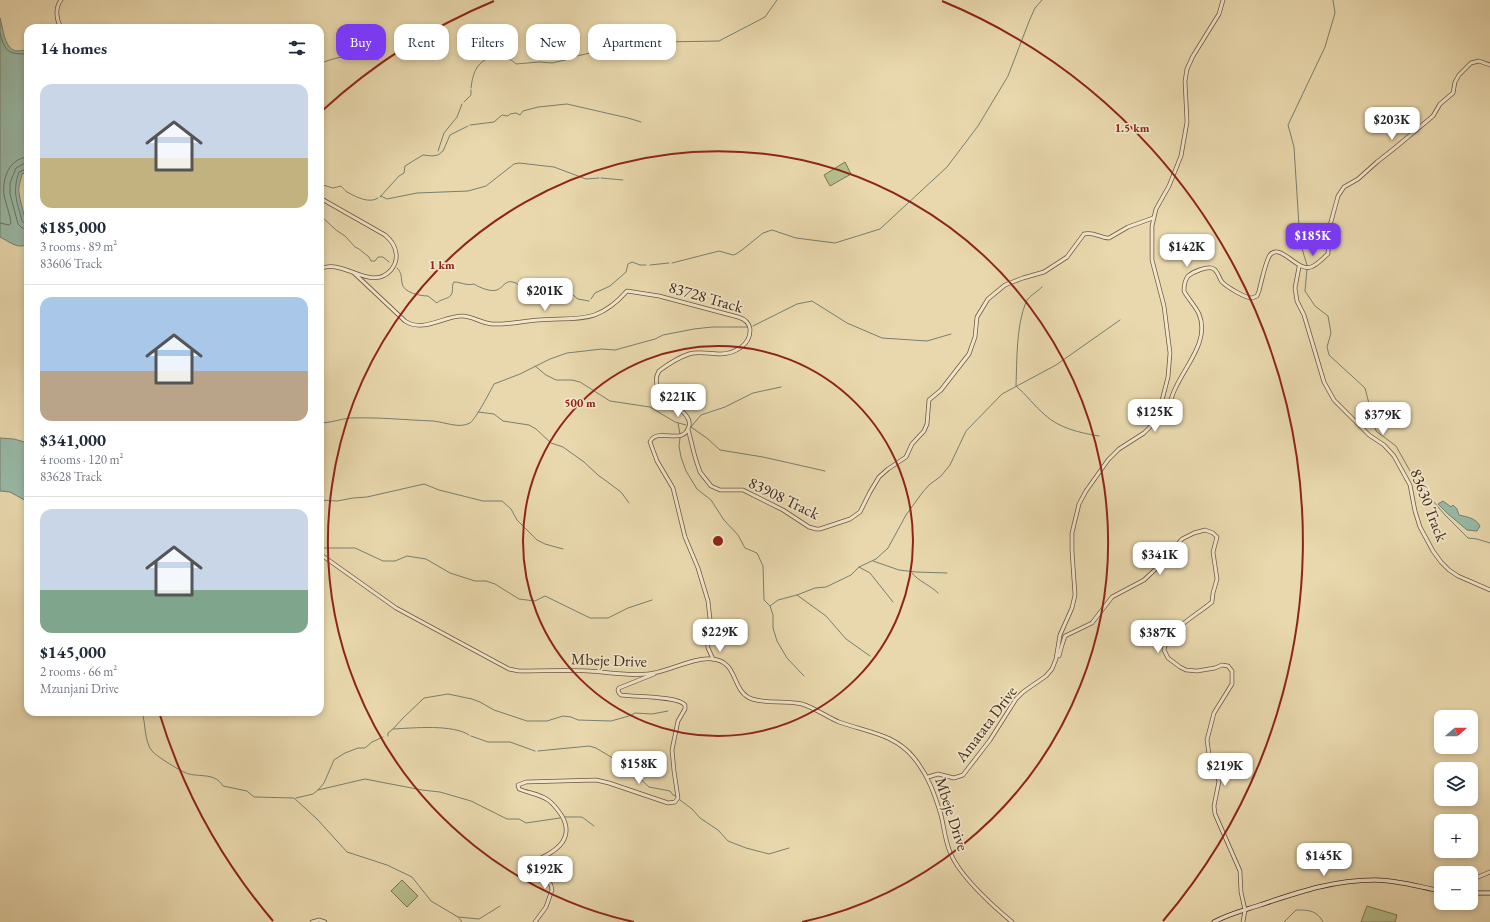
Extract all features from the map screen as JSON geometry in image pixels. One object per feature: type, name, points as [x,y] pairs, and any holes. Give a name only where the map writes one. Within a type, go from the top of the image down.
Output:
[{"type":"main road","points":[[1214,922],[1312,888],[1346,882],[1376,880],[1434,890]]},
{"type":"main road","points":[[1478,893],[1490,893]]},
{"type":"street","points":[[60,24],[57,11],[61,0]]},
{"type":"street","name":"Amatata Drive","points":[[928,777],[938,774],[954,778],[963,775],[990,740],[1016,699],[1050,673],[1058,655],[1060,635],[1072,608],[1075,595],[1072,534],[1079,504],[1095,477],[1112,455],[1144,433],[1154,422],[1160,408],[1168,377],[1170,353],[1164,306],[1152,260],[1153,218],[1156,209],[1174,176],[1181,156],[1187,122],[1185,81],[1187,69],[1193,56],[1219,14],[1223,0]]},
{"type":"street","points":[[1154,422],[1161,421],[1165,415],[1176,387],[1195,352],[1201,336],[1202,327],[1199,314],[1184,291],[1185,283],[1189,276],[1205,268],[1211,268],[1215,270],[1225,285],[1246,297],[1252,298],[1257,296],[1267,261],[1271,254],[1276,252],[1282,253],[1299,266],[1311,267],[1328,254],[1329,229],[1338,196],[1344,187],[1358,180],[1377,162],[1396,148],[1433,116],[1440,104],[1453,93],[1459,75],[1471,63],[1479,61],[1490,65]]},
{"type":"street","points":[[324,200],[388,237],[394,244],[396,252],[396,260],[394,265],[381,277],[373,278],[332,266],[324,268]]},
{"type":"street","name":"83908 Track","points":[[688,429],[700,472],[714,488],[720,490],[740,489],[750,493],[783,510],[812,528],[824,528],[850,519],[863,509],[870,492],[879,477],[885,471],[906,457],[915,440],[924,431],[927,424],[929,400],[941,390],[969,354],[976,337],[977,317],[983,306],[992,295],[1012,282],[1044,272],[1067,257],[1084,234],[1093,233],[1109,238],[1128,227],[1153,218]]},
{"type":"street","name":"83630 Track","points":[[1299,266],[1295,288],[1297,301],[1304,315],[1324,382],[1334,400],[1369,435],[1384,445],[1394,456],[1410,485],[1420,527],[1433,551],[1441,562],[1458,576],[1490,590]]},
{"type":"street","name":"83728 Track","points":[[354,273],[405,321],[411,324],[420,325],[461,316],[493,324],[583,318],[606,310],[618,302],[627,291],[658,296],[738,317],[747,321],[750,331],[749,338],[744,345],[738,349],[724,354],[690,354],[658,373],[657,381],[659,389],[687,418],[689,424],[688,429]]},
{"type":"street","points":[[688,429],[680,436],[654,437],[650,440],[650,444],[657,461],[673,488],[685,537],[698,568],[708,601],[710,619],[707,638],[708,648],[713,659]]},
{"type":"street","points":[[1058,655],[1066,636],[1092,623],[1112,597],[1148,577],[1182,539],[1194,532],[1205,530],[1210,531],[1216,536],[1213,556],[1217,579],[1212,602],[1180,626],[1166,644],[1164,650],[1168,658],[1186,670],[1197,671],[1215,668],[1222,665],[1228,666],[1232,671],[1232,684],[1214,713],[1207,740],[1210,761],[1219,781],[1214,806],[1215,814],[1239,867],[1241,876],[1241,894],[1245,910],[1243,922]]},
{"type":"street","name":"Mbeje Drive","points":[[324,557],[396,608],[509,669],[519,671],[590,671],[633,675],[655,673],[698,660],[713,659],[724,663],[730,668],[741,691],[746,696],[756,700],[803,705],[840,722],[887,736],[900,744],[910,753],[928,777],[938,804],[948,847],[954,860],[990,903],[1012,922]]},
{"type":"street","points":[[535,922],[546,907],[552,890],[549,880],[532,862],[550,854],[559,847],[566,836],[567,828],[559,812],[548,800],[519,789],[518,785],[526,782],[596,780],[609,783],[666,803],[672,803],[676,800],[678,796],[674,776],[672,750],[678,721],[685,709],[685,705],[680,701],[654,697],[621,695],[618,690],[621,687],[650,677],[655,673]]},
{"type":"street","points":[[1478,877],[1490,872]]},
{"type":"street","points":[[312,922],[322,920],[326,922]]},
{"type":"green space","points":[[845,162],[851,174],[830,186],[824,175]]},
{"type":"green space","points":[[402,880],[418,896],[407,907],[391,891]]},
{"type":"green space","points":[[1367,906],[1397,915],[1395,922],[1361,922]]},
{"type":"water","points":[[0,18],[7,43],[13,50],[24,50],[24,173],[22,174],[19,190],[24,215],[24,245],[18,246],[0,237]]},
{"type":"water","points":[[0,438],[14,439],[24,442],[24,500],[10,492],[0,491]]},
{"type":"water","points":[[1443,501],[1451,507],[1453,505],[1457,509],[1459,515],[1476,521],[1480,526],[1477,531],[1467,530],[1447,513],[1438,504]]},
{"type":"waterway","points":[[580,55],[621,46],[662,42],[719,41],[765,17],[777,0]]},
{"type":"waterway","points":[[672,263],[719,251],[733,255],[742,250],[763,233],[772,230],[796,238],[835,243],[880,229],[947,167],[978,126],[1008,76],[1030,19],[1035,8],[1042,0]]},
{"type":"waterway","points":[[1307,265],[1300,242],[1294,147],[1288,125],[1325,47],[1335,13],[1333,0]]},
{"type":"waterway","points":[[471,88],[475,70],[486,59],[499,57],[506,58],[516,64],[539,62],[552,63],[565,60]]},
{"type":"waterway","points":[[324,62],[336,58]]},
{"type":"waterway","points":[[464,102],[471,95],[471,90]]},
{"type":"waterway","points":[[438,151],[444,133],[457,117],[462,104]]},
{"type":"waterway","points":[[470,125],[494,122],[502,115],[508,116],[516,113],[520,115],[523,111],[538,107],[567,104],[641,122]]},
{"type":"waterway","points":[[380,197],[399,176],[404,173],[405,166],[423,155],[438,155],[443,151],[450,135],[468,126]]},
{"type":"waterway","points":[[381,196],[387,199],[417,193],[468,191],[486,186],[514,164],[519,163],[554,167],[586,179],[599,178]]},
{"type":"waterway","points":[[601,178],[623,180]]},
{"type":"waterway","points":[[324,185],[333,188],[341,186],[347,192],[367,200],[375,200],[378,198]]},
{"type":"waterway","points":[[324,219],[345,236],[355,247],[369,257],[371,261],[375,261],[378,257],[383,257],[389,262]]},
{"type":"waterway","points":[[591,299],[595,293],[610,286],[626,272],[628,264],[632,262],[640,265],[646,265]]},
{"type":"waterway","points":[[650,265],[669,263]]},
{"type":"waterway","points":[[397,268],[401,273],[403,286],[409,292],[417,295],[428,296],[437,303],[450,296],[454,282],[468,285],[474,284],[489,290],[497,290],[508,282],[516,283],[524,289],[532,287],[542,288],[549,286],[552,283],[559,284],[565,291],[569,292],[578,299],[589,301]]},
{"type":"waterway","points":[[1307,269],[1305,291],[1315,306],[1328,316],[1331,333],[1327,347],[1329,355],[1365,388],[1376,431],[1396,446],[1414,478]]},
{"type":"waterway","points":[[1042,287],[1027,300],[1020,322],[1016,386],[1041,412],[1051,420],[1063,427],[1099,436]]},
{"type":"waterway","points":[[753,326],[797,304],[812,301],[847,323],[882,338],[927,341],[951,334]]},
{"type":"waterway","points":[[770,606],[778,600],[815,588],[826,587],[851,575],[859,567],[876,559],[888,548],[906,515],[922,493],[929,485],[941,476],[950,465],[966,431],[1002,394],[1056,365],[1120,320]]},
{"type":"waterway","points":[[324,422],[350,418],[371,418],[433,421],[466,425],[472,421],[483,405],[494,384],[567,353],[602,349],[615,350],[655,339],[663,335],[694,329],[712,327],[747,327]]},
{"type":"waterway","points":[[535,366],[546,375],[556,380],[572,380],[580,382],[610,401],[650,407],[675,422],[686,425]]},
{"type":"waterway","points":[[781,387],[753,393],[725,407],[701,415],[691,427],[720,450],[763,457],[825,471]]},
{"type":"waterway","points":[[478,412],[494,414],[503,421],[529,425],[536,429],[551,443],[563,447],[584,462],[598,475],[621,492],[629,503]]},
{"type":"waterway","points":[[678,423],[680,434]]},
{"type":"waterway","points":[[680,438],[679,446],[681,457],[686,471],[697,489],[711,500],[724,520],[738,535],[745,548],[757,553],[763,566],[764,600],[770,606],[773,615],[773,628],[777,641],[787,658],[804,676]]},
{"type":"waterway","points":[[1416,481],[1445,515],[1468,538],[1490,543]]},
{"type":"waterway","points":[[324,500],[337,501],[367,497],[424,484],[439,490],[483,501],[502,501],[511,509],[517,520],[537,540],[563,549]]},
{"type":"waterway","points":[[324,548],[355,548],[383,561],[395,561],[407,556],[426,559],[450,573],[475,581],[486,581],[495,584],[519,599],[535,601],[545,596],[590,618],[608,618],[628,608],[652,600]]},
{"type":"waterway","points":[[873,561],[899,570],[947,573]]},
{"type":"waterway","points":[[859,567],[870,573],[893,602]]},
{"type":"waterway","points":[[912,573],[938,593]]},
{"type":"waterway","points":[[797,595],[826,616],[846,639],[870,656]]},
{"type":"waterway","points":[[393,729],[424,698],[448,694],[472,699],[494,710],[527,721],[547,721],[563,716],[578,720],[611,721],[635,713],[652,714],[668,711]]},
{"type":"waterway","points":[[143,716],[149,747],[154,753],[181,771],[189,774],[212,777],[223,786],[247,791],[254,797],[294,798],[317,819],[347,852],[387,865],[412,877],[431,901],[458,917],[479,919],[500,906]]},
{"type":"waterway","points":[[388,736],[388,733],[393,729],[422,728],[453,729],[469,735]]},
{"type":"waterway","points":[[471,736],[488,742],[510,742],[535,751]]},
{"type":"waterway","points":[[296,798],[313,794],[318,790],[324,783],[334,760],[345,753],[358,748],[365,748],[372,742],[383,737]]},
{"type":"waterway","points":[[538,751],[589,746],[596,748],[621,763]]},
{"type":"waterway","points":[[623,763],[649,787],[670,791],[676,796]]},
{"type":"waterway","points":[[318,790],[365,779],[440,792],[471,801],[507,819],[519,819],[526,823],[560,818]]},
{"type":"waterway","points":[[680,800],[692,809],[700,818],[718,830],[728,841],[746,848],[769,854],[789,848]]},
{"type":"waterway","points":[[564,817],[582,817],[594,826]]},
{"type":"waterway","points":[[1284,922],[1296,910],[1315,913],[1323,922]]},
{"type":"waterway","points":[[459,918],[462,922]]}]
